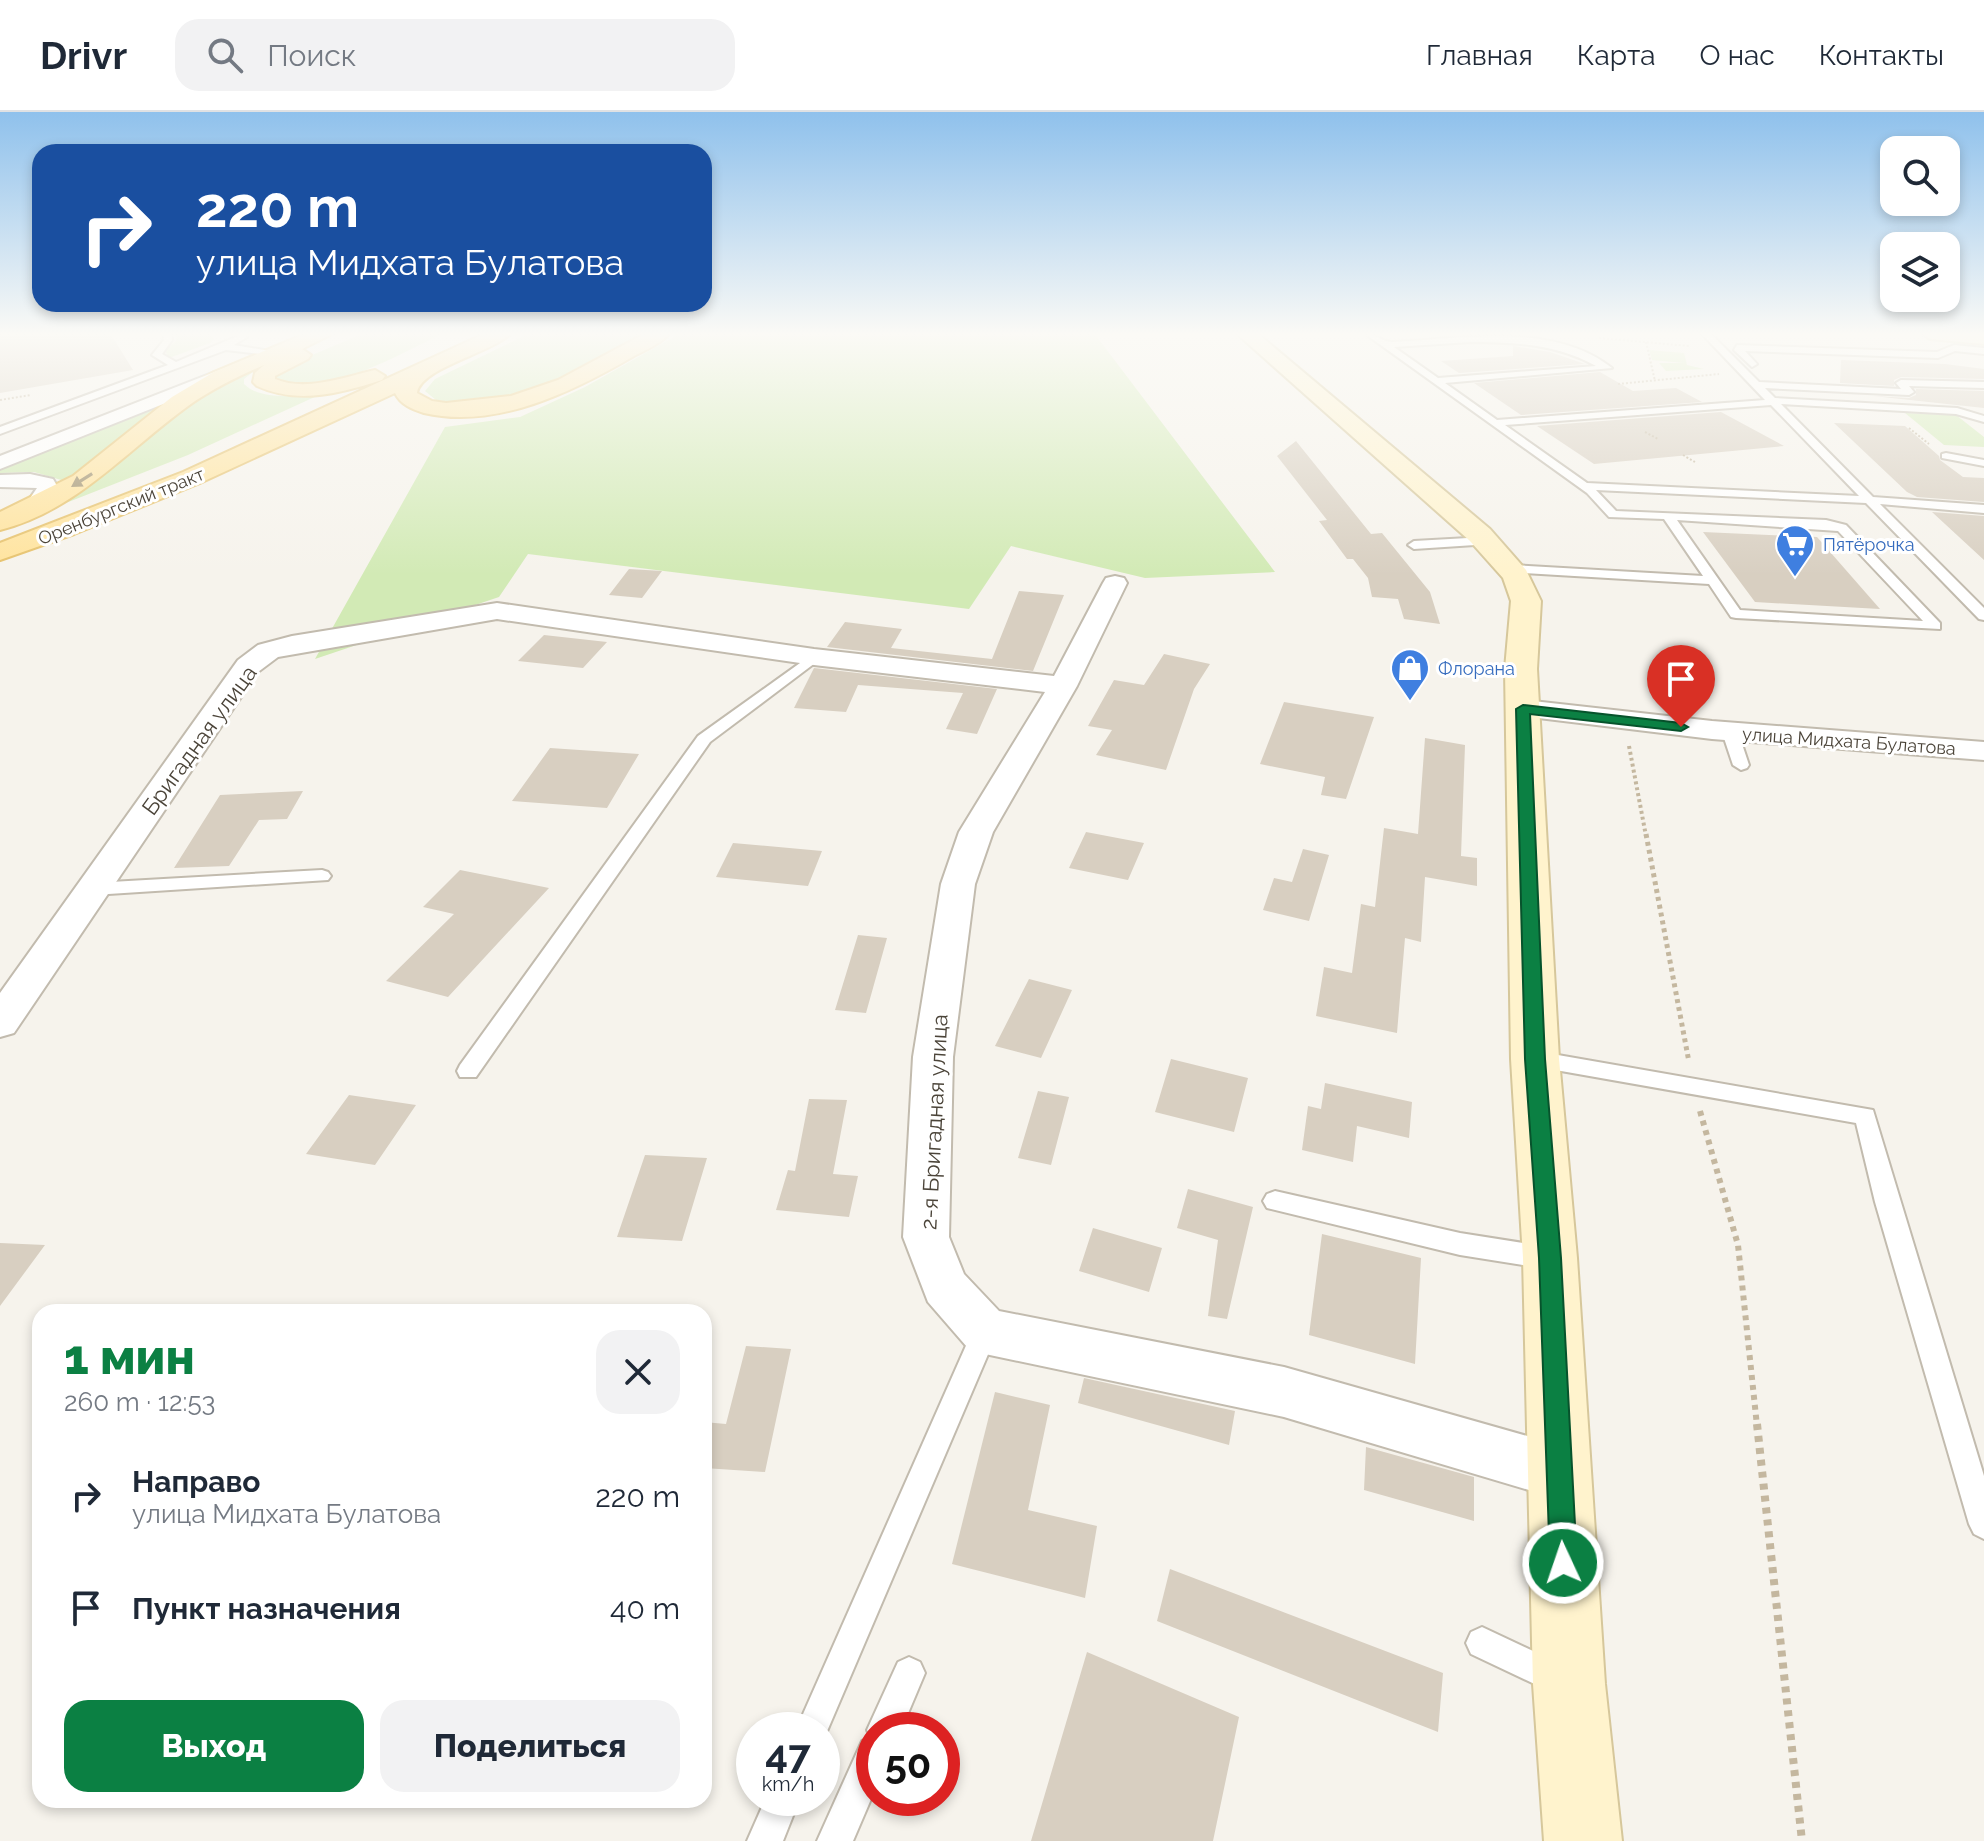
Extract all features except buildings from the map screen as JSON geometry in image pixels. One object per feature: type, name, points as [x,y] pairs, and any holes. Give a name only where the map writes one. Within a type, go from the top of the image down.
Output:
[{"type":"main road","points":[[0,522],[35,507],[103,467],[166,414]]},
{"type":"main road","name":"Оренбургский тракт","points":[[0,531],[141,482],[294,414]]},
{"type":"main road","name":"Оренбургский тракт","points":[[0,552],[145,498],[334,414]]},
{"type":"main road","points":[[1340,414],[1499,555],[1526,601],[1521,669],[1535,1059],[1550,1258],[1569,1684],[1583,1841]]},
{"type":"street","points":[[0,463],[108,414]]},
{"type":"street","points":[[0,481],[30,480],[45,484],[49,491],[35,507]]},
{"type":"street","name":"2-я Бригадная улица","points":[[985,1331],[945,1287],[926,1237],[933,1057],[958,884],[976,832],[1063,686],[1115,583]]},
{"type":"street","name":"Бригадная улица","points":[[0,1023],[248,666],[268,651],[292,644],[497,611],[814,657],[1063,686]]},
{"type":"street","name":"улица Мидхата Булатова","points":[[1523,709],[1730,732],[1984,751]]},
{"type":"street","points":[[985,1331],[1284,1392],[1559,1472]]},
{"type":"lane","points":[[0,431],[46,414]]},
{"type":"lane","points":[[1483,414],[1605,502],[1613,514],[1668,516],[1826,524],[1842,528],[1935,626],[1736,614],[1668,516]]},
{"type":"lane","points":[[1496,423],[1619,414]]},
{"type":"lane","points":[[1785,414],[1984,616]]},
{"type":"lane","points":[[1946,456],[1984,463]]},
{"type":"lane","points":[[1584,486],[1984,509]]},
{"type":"lane","points":[[1414,545],[1499,555],[1637,578],[1712,580]]},
{"type":"lane","points":[[468,1071],[704,739],[814,657]]},
{"type":"lane","points":[[1730,732],[1741,765]]},
{"type":"lane","points":[[93,889],[322,876]]},
{"type":"lane","points":[[1535,1059],[1865,1116],[1887,1202],[1984,1524]]},
{"type":"lane","points":[[1275,1201],[1460,1244],[1550,1258]]},
{"type":"lane","points":[[821,1712],[985,1331]]},
{"type":"lane","points":[[1482,1643],[1569,1684]]},
{"type":"lane","points":[[892,1712],[909,1673]]},
{"type":"lane","points":[[835,1841],[856,1794]]},
{"type":"lane","points":[[765,1841],[775,1816]]},
{"type":"path","points":[[1643,430],[1658,439]]},
{"type":"path","points":[[1683,455],[1695,462]]},
{"type":"path","points":[[1630,721],[1626,732],[1693,1087],[1738,1245],[1802,1841]]},
{"type":"green space","points":[[136,414],[158,414],[68,482],[34,472],[0,473],[0,467]]},
{"type":"green space","points":[[173,414],[278,414],[188,455],[15,523]]},
{"type":"green space","points":[[527,414],[1155,414],[1275,572],[1145,578],[1011,546],[969,609],[528,554],[499,597],[315,659],[445,427]]},
{"type":"green space","points":[[1906,414],[1956,415],[1984,437],[1984,447],[1944,445]]},
{"type":"place","name":"Пятёрочка","points":[[1795,578]]},
{"type":"place","name":"Флорана","points":[[1410,702]]},
{"type":"route","points":[[1563,1563],[1550,1258],[1535,1059],[1523,709],[1681,727]]}]
